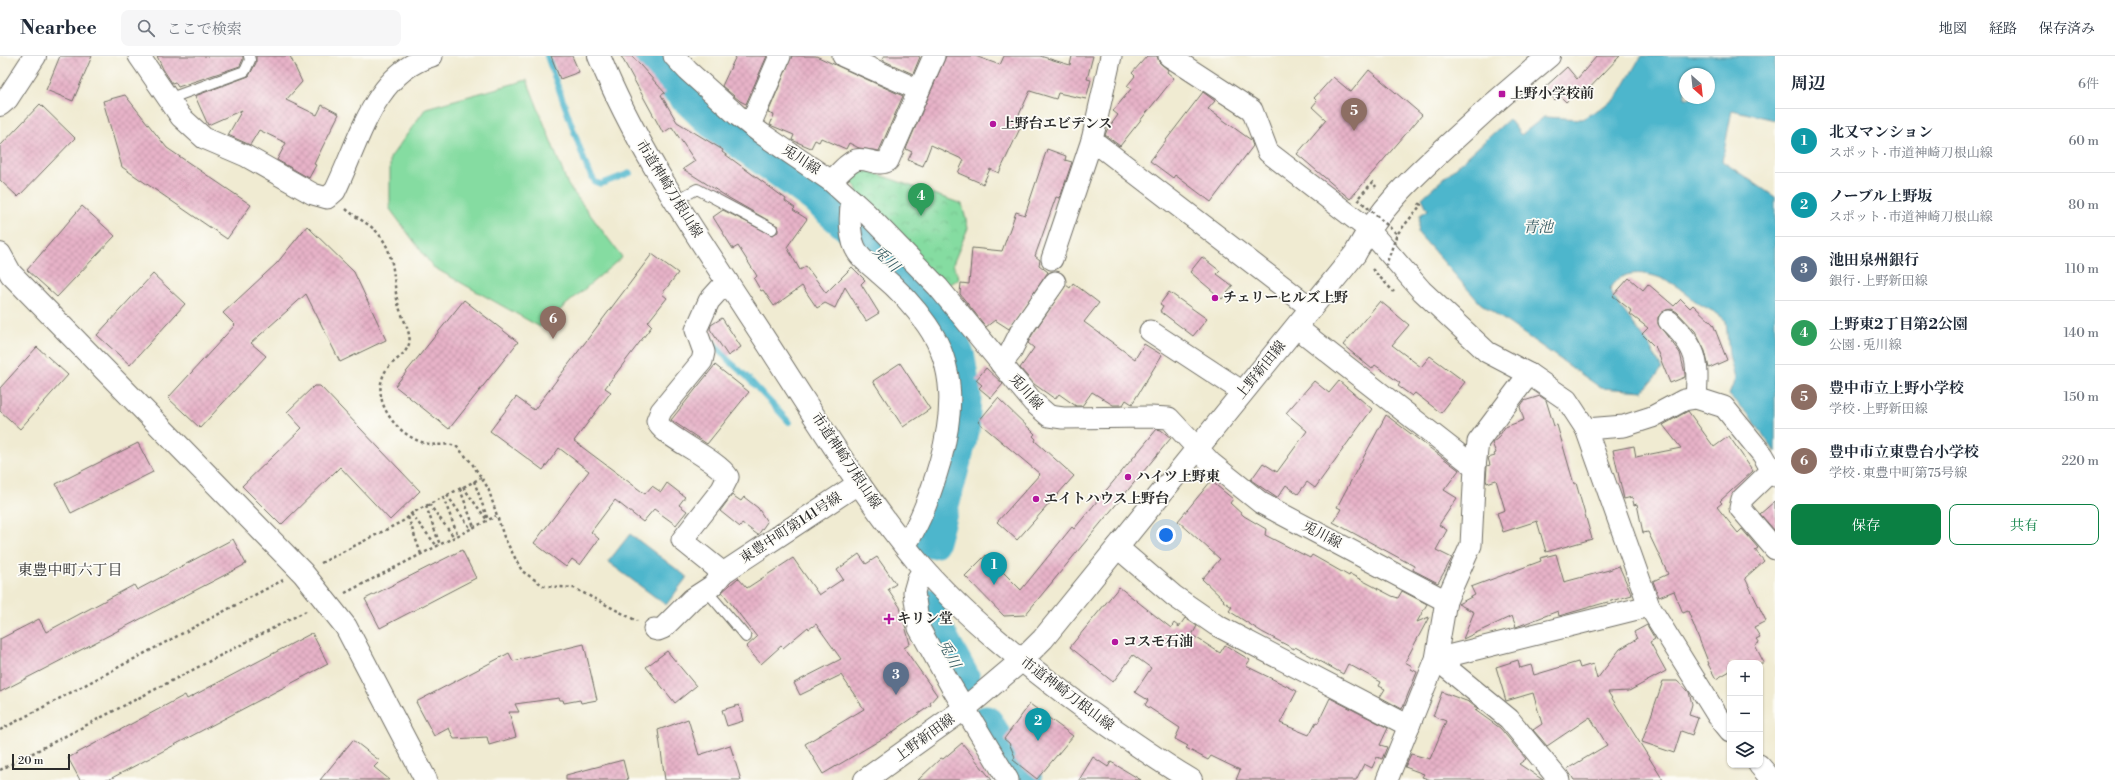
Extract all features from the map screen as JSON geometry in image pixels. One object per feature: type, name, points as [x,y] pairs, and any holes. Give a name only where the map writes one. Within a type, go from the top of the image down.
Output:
[{"type":"street","points":[[0,105],[7,99],[35,56]]},
{"type":"street","points":[[139,56],[181,117],[204,138],[246,156],[313,194],[327,198],[334,193],[374,106],[384,88],[403,71],[432,56]]},
{"type":"street","name":"市道神崎刀根山線","points":[[599,56],[615,94],[640,142],[675,201],[859,483],[905,546],[926,570],[980,624],[1040,675],[1155,759],[1191,780]]},
{"type":"street","name":"兎川線","points":[[674,56],[699,82],[750,125],[831,181],[851,210],[934,282],[1033,402],[1050,416],[1063,418],[1165,417],[1174,423],[1211,463],[1261,503],[1446,601]]},
{"type":"street","points":[[750,125],[780,56]]},
{"type":"street","points":[[843,56],[919,90]]},
{"type":"street","points":[[831,181],[855,160],[865,159],[880,163],[888,161],[934,56]]},
{"type":"street","points":[[1052,259],[1092,140],[1111,56]]},
{"type":"street","points":[[1169,56],[1252,110],[1268,152],[1368,229],[1422,291],[1487,352],[1528,374],[1567,400],[1586,429],[1649,606],[1717,715],[1727,727]]},
{"type":"street","name":"上野新田線","points":[[865,780],[982,695],[1022,660],[1042,639],[1355,254],[1368,229],[1397,192],[1502,94],[1549,56]]},
{"type":"street","points":[[1092,140],[1311,308]]},
{"type":"street","points":[[851,210],[855,248],[860,256],[909,302],[928,326],[940,348],[949,379],[951,399],[950,418],[943,452],[924,513],[905,546]]},
{"type":"street","points":[[0,254],[11,274],[303,573],[326,600],[346,627],[426,780]]},
{"type":"street","points":[[724,573],[682,540],[722,489],[728,477],[722,470],[699,452],[662,429],[657,421],[662,411],[702,361],[704,354],[696,330],[709,301],[727,281]]},
{"type":"street","points":[[1001,364],[1010,353],[1022,329],[1055,282]]},
{"type":"street","points":[[1669,321],[1682,333],[1694,352],[1698,372],[1696,398]]},
{"type":"street","points":[[1296,326],[1475,467]]},
{"type":"street","points":[[1150,331],[1243,392]]},
{"type":"street","points":[[1387,780],[1436,659],[1446,601],[1471,545],[1475,467],[1478,442],[1528,374]]},
{"type":"street","points":[[1586,429],[1624,426],[1652,417],[1684,400],[1696,398],[1724,407],[1763,455],[1773,474],[1742,499],[1740,508],[1775,549]]},
{"type":"street","name":"東豊中町第141号線","points":[[654,629],[661,630],[692,599],[706,590],[724,573],[859,483]]},
{"type":"street","points":[[1116,548],[1174,596],[1216,625],[1408,726]]},
{"type":"street","points":[[926,570],[918,578],[914,592],[919,628],[964,709],[1008,780]]},
{"type":"street","points":[[1436,659],[1649,606]]},
{"type":"street","points":[[1436,659],[1509,719],[1559,780]]},
{"type":"lane","points":[[168,98],[245,71],[250,60],[249,56]]},
{"type":"lane","points":[[675,201],[697,189],[772,229]]},
{"type":"lane","points":[[706,590],[746,637]]},
{"type":"path","points":[[1373,190],[1377,186],[1373,182],[1358,198],[1397,234]]},
{"type":"path","points":[[334,193],[342,206],[371,226],[380,236],[390,254],[394,269],[398,304],[410,340],[406,349],[386,369],[381,379],[379,392],[386,412],[395,423],[417,440],[429,445],[449,444],[457,446],[490,492],[496,516],[515,560],[526,575],[544,586],[574,588],[654,629]]},
{"type":"path","points":[[1386,265],[1397,234],[1421,205]]},
{"type":"path","points":[[1395,224],[1392,235],[1397,241]]},
{"type":"path","points":[[315,566],[410,516],[427,505],[481,478]]},
{"type":"path","points":[[474,481],[488,520]]},
{"type":"path","points":[[461,488],[488,520]]},
{"type":"path","points":[[461,488],[474,527]]},
{"type":"path","points":[[447,495],[470,529]]},
{"type":"path","points":[[443,497],[458,536]]},
{"type":"path","points":[[427,505],[454,537]]},
{"type":"path","points":[[427,505],[438,545]]},
{"type":"path","points":[[410,516],[438,545]]},
{"type":"path","points":[[410,516],[421,554]]},
{"type":"path","points":[[339,596],[496,516]]},
{"type":"path","points":[[0,730],[287,578]]},
{"type":"path","points":[[0,770],[312,608]]},
{"type":"green space","points":[[527,80],[568,185],[622,257],[540,327],[433,267],[390,209],[390,158],[426,108]]},
{"type":"green space","points":[[860,168],[962,204],[968,228],[953,264],[959,279],[944,287],[858,196],[856,187],[852,183],[856,170]]},
{"type":"water","name":"青池","points":[[1641,56],[1775,56],[1775,120],[1732,110],[1722,161],[1775,197],[1775,452],[1752,419],[1729,395],[1735,379],[1729,355],[1726,321],[1716,313],[1698,303],[1675,285],[1647,274],[1630,274],[1615,281],[1610,288],[1613,297],[1648,343],[1662,369],[1643,391],[1601,388],[1480,303],[1418,233],[1420,215],[1428,210],[1422,198],[1509,119],[1521,135],[1544,117],[1582,119],[1616,99]]},
{"type":"water","points":[[630,534],[687,577],[666,605],[608,562]]},
{"type":"building","points":[[60,56],[92,56],[73,101],[46,90]]},
{"type":"building","points":[[157,56],[243,56],[243,59],[240,66],[178,87],[175,82],[172,83]]},
{"type":"building","points":[[256,56],[290,56],[302,82],[286,100],[317,115],[322,105],[339,114],[314,164],[316,165],[309,178],[277,160],[286,143],[259,130],[250,145],[228,135],[242,110],[208,125],[195,96],[249,76],[256,63]]},
{"type":"building","points":[[551,56],[572,56],[579,72],[560,79]]},
{"type":"building","points":[[621,56],[632,56],[665,93],[661,95],[677,122],[723,150],[722,152],[786,199],[785,201],[795,208],[793,210],[807,219],[787,247],[800,270],[806,266],[826,293],[852,267],[865,280],[861,284],[879,313],[866,321],[845,287],[835,308],[825,303],[817,308],[802,286],[774,306],[763,290],[761,291],[754,279],[757,276],[738,246],[733,249],[713,217],[723,210],[772,235],[778,232],[778,226],[729,198],[683,169],[695,161],[672,127],[663,133]]},
{"type":"building","points":[[736,56],[767,56],[746,104],[722,86]]},
{"type":"building","points":[[792,56],[816,56],[903,96],[879,151],[859,148],[849,143],[846,149],[821,138],[819,142],[815,140],[811,148],[792,140],[794,135],[770,125],[774,115],[768,113]]},
{"type":"building","points":[[884,56],[920,57],[913,74],[882,60]]},
{"type":"building","points":[[946,56],[975,56],[1000,65],[1004,56],[1040,56],[1070,65],[1072,56],[1093,56],[1087,79],[1091,80],[1086,99],[1058,93],[1056,99],[1030,91],[1018,117],[1024,120],[999,173],[990,169],[983,184],[958,173],[964,160],[931,145],[923,166],[908,160],[912,152],[906,149]]},
{"type":"building","points":[[1147,56],[1157,56],[1159,62],[1174,78],[1120,146],[1105,135],[1118,115],[1113,111],[1131,89],[1127,86],[1135,76],[1132,73]]},
{"type":"building","points":[[1597,56],[1620,56],[1583,95],[1581,89],[1566,102],[1560,96],[1555,100],[1544,88],[1567,67],[1577,79]]},
{"type":"building","points":[[1369,70],[1422,115],[1350,199],[1297,154],[1326,120],[1312,107],[1317,101],[1314,98],[1333,77],[1351,92]]},
{"type":"building","points":[[1203,92],[1215,101],[1208,109],[1251,140],[1253,146],[1211,202],[1175,175],[1173,178],[1150,161]]},
{"type":"building","points":[[125,95],[167,148],[251,205],[227,239],[122,167],[103,101]]},
{"type":"building","points":[[40,104],[75,138],[18,197],[0,180],[0,146]]},
{"type":"building","points":[[1047,149],[1066,156],[1065,160],[1072,162],[1060,198],[1056,197],[1035,256],[1040,260],[1039,265],[1048,272],[1009,329],[995,320],[986,327],[960,294],[961,283],[969,284],[972,248],[1002,251],[1016,212],[1025,215]]},
{"type":"building","points":[[82,206],[115,236],[57,297],[27,270]]},
{"type":"building","points":[[307,226],[354,272],[386,340],[340,362],[306,294],[251,343],[266,356],[200,428],[168,398],[235,325],[223,313],[277,263]]},
{"type":"building","points":[[652,254],[678,273],[662,294],[667,298],[648,322],[652,326],[605,388],[611,392],[574,441],[645,494],[652,486],[661,492],[667,483],[685,497],[679,505],[687,511],[676,525],[654,509],[643,522],[615,500],[591,532],[599,539],[580,565],[572,559],[566,567],[534,543],[589,471],[559,448],[543,470],[490,431],[516,397],[534,410]]},
{"type":"building","points":[[1202,257],[1220,271],[1217,274],[1233,286],[1222,299],[1190,272]]},
{"type":"building","points":[[153,274],[185,304],[130,365],[97,335]]},
{"type":"building","points":[[1629,278],[1643,290],[1648,284],[1674,306],[1681,299],[1690,308],[1693,305],[1713,324],[1727,360],[1709,368],[1705,351],[1695,331],[1677,312],[1672,309],[1666,310],[1658,317],[1658,324],[1680,353],[1685,374],[1685,377],[1670,383],[1656,348],[1642,334],[1648,328],[1630,314],[1632,311],[1613,296]]},
{"type":"building","points":[[1073,283],[1099,303],[1084,322],[1135,359],[1144,344],[1162,355],[1132,404],[1126,400],[1123,405],[1113,405],[1092,392],[1082,406],[1076,406],[1059,394],[1055,399],[1034,384],[1020,368],[1034,348],[1028,343],[1032,335],[1066,285],[1070,288]]},
{"type":"building","points":[[1169,292],[1207,319],[1193,336],[1160,311],[1163,306],[1160,304]]},
{"type":"building","points":[[464,300],[518,342],[449,429],[395,386]]},
{"type":"building","points":[[1380,301],[1409,325],[1392,345],[1421,367],[1430,356],[1465,382],[1441,413],[1415,393],[1412,396],[1398,386],[1400,383],[1375,365],[1372,369],[1343,345]]},
{"type":"building","points":[[722,318],[741,347],[728,356],[710,329],[711,325]]},
{"type":"building","points":[[37,347],[68,375],[20,429],[0,411],[0,388]]},
{"type":"building","points":[[900,363],[930,409],[903,427],[873,381]]},
{"type":"building","points":[[715,365],[749,392],[707,444],[671,420]]},
{"type":"building","points":[[986,368],[1003,384],[991,398],[979,388],[982,385],[976,380]]},
{"type":"building","points":[[1314,381],[1329,393],[1339,381],[1372,409],[1315,488],[1307,482],[1298,494],[1286,485],[1277,498],[1251,480],[1263,463],[1277,472],[1307,431],[1286,413]]},
{"type":"building","points":[[314,386],[320,386],[420,491],[390,520],[340,467],[281,525],[242,486],[302,428],[287,412]]},
{"type":"building","points":[[1540,396],[1546,400],[1554,426],[1557,425],[1592,539],[1546,552],[1537,521],[1503,532],[1497,513],[1505,510],[1496,480],[1487,483],[1486,480],[1487,466],[1490,465],[1488,458],[1495,456],[1494,454],[1496,453],[1492,443],[1498,438],[1505,427],[1524,420],[1520,407],[1524,401]]},
{"type":"building","points":[[998,398],[1035,434],[1033,436],[1036,439],[1035,441],[1074,476],[1017,540],[997,522],[1040,474],[978,422]]},
{"type":"building","points":[[1688,411],[1714,447],[1729,436],[1753,471],[1720,501],[1722,503],[1717,507],[1738,533],[1742,529],[1758,548],[1755,550],[1764,561],[1745,578],[1766,621],[1754,627],[1760,637],[1756,639],[1759,643],[1755,645],[1762,660],[1727,660],[1727,673],[1716,679],[1708,664],[1688,611],[1683,613],[1674,591],[1659,597],[1653,581],[1668,574],[1648,532],[1643,533],[1637,504],[1634,505],[1632,497],[1624,499],[1613,450],[1634,446],[1636,457],[1681,448],[1663,425]]},
{"type":"building","points":[[1386,415],[1459,470],[1444,490],[1457,498],[1439,525],[1447,530],[1436,550],[1452,558],[1438,583],[1413,570],[1414,566],[1333,522],[1341,509],[1337,507]]},
{"type":"building","points":[[1157,429],[1161,430],[1171,438],[1025,615],[1004,616],[965,576],[986,555],[1021,590],[1072,527],[1074,529]]},
{"type":"building","points":[[138,443],[153,472],[71,513],[56,484]]},
{"type":"building","points":[[1211,481],[1233,499],[1230,503],[1244,516],[1266,529],[1265,535],[1310,558],[1312,555],[1349,576],[1350,574],[1392,596],[1398,598],[1402,591],[1427,604],[1417,622],[1429,617],[1405,662],[1412,666],[1411,669],[1417,672],[1402,709],[1380,697],[1385,689],[1379,686],[1381,682],[1348,664],[1343,674],[1295,647],[1294,649],[1262,632],[1229,611],[1232,607],[1223,601],[1224,600],[1202,579],[1220,559],[1178,521]]},
{"type":"building","points":[[732,495],[741,501],[744,497],[758,508],[767,522],[758,535],[742,523],[740,527],[720,511]]},
{"type":"building","points":[[1775,501],[1775,531],[1760,514]]},
{"type":"building","points":[[233,539],[246,564],[0,692],[0,639],[39,619],[46,632],[134,585],[137,590]]},
{"type":"building","points":[[462,550],[476,578],[380,628],[365,599]]},
{"type":"building","points":[[859,554],[866,564],[877,557],[896,584],[888,589],[900,607],[910,644],[904,648],[937,695],[930,703],[931,705],[887,736],[823,774],[805,744],[864,709],[841,675],[800,695],[794,683],[841,659],[816,624],[809,629],[808,627],[783,648],[781,646],[761,664],[746,647],[757,637],[722,592],[738,578],[747,588],[793,558],[819,595],[843,579],[837,570]]},
{"type":"building","points":[[1556,554],[1564,582],[1619,566],[1632,595],[1559,616],[1558,611],[1516,627],[1512,616],[1463,639],[1474,612],[1458,604],[1475,595],[1471,587],[1541,561],[1540,558]]},
{"type":"building","points":[[1119,587],[1171,628],[1174,623],[1179,627],[1185,618],[1197,626],[1192,635],[1220,653],[1225,645],[1250,660],[1246,666],[1297,691],[1280,723],[1309,735],[1316,722],[1318,723],[1330,698],[1388,728],[1380,745],[1387,747],[1382,759],[1377,757],[1372,768],[1364,764],[1356,780],[1236,780],[1240,770],[1211,756],[1208,760],[1186,748],[1188,746],[1175,739],[1180,728],[1145,705],[1148,700],[1135,692],[1151,668],[1133,655],[1113,682],[1070,647]]},
{"type":"building","points":[[1647,625],[1655,639],[1650,642],[1666,671],[1629,691],[1608,692],[1663,780],[1574,780],[1567,769],[1607,745],[1590,717],[1547,746],[1533,730],[1542,724],[1533,693],[1506,701],[1496,667],[1518,660],[1520,668],[1531,665],[1534,675],[1578,662],[1580,668],[1593,664],[1597,679],[1620,649],[1637,639],[1634,632]]},
{"type":"building","points":[[312,633],[328,664],[108,780],[80,780],[68,758],[185,695],[187,699]]},
{"type":"building","points":[[584,644],[597,700],[581,703],[580,700],[564,703],[563,700],[560,700],[559,698],[515,704],[519,712],[509,712],[516,737],[489,745],[487,737],[454,739],[449,728],[434,736],[416,702],[509,653],[513,661]]},
{"type":"building","points":[[667,651],[696,686],[675,703],[646,667]]},
{"type":"building","points":[[1663,681],[1677,681],[1689,692],[1692,704],[1689,715],[1698,718],[1692,735],[1681,731],[1674,753],[1642,742]]},
{"type":"building","points":[[1442,692],[1469,702],[1478,709],[1475,710],[1500,728],[1526,759],[1519,764],[1543,780],[1431,780],[1422,777],[1424,774],[1405,767],[1411,754],[1430,759],[1446,721],[1433,716]]},
{"type":"building","points":[[1030,704],[1073,736],[1037,779],[1013,760],[1015,757],[1009,743],[1004,739]]},
{"type":"building","points":[[739,705],[743,721],[727,726],[722,710]]},
{"type":"building","points":[[688,719],[699,755],[730,745],[741,780],[665,780],[658,730]]},
{"type":"building","points":[[353,740],[380,761],[374,767],[390,780],[320,780]]},
{"type":"building","points":[[962,743],[992,780],[918,780],[941,758],[943,759]]},
{"type":"building","points":[[1093,757],[1108,767],[1111,762],[1141,780],[1079,780]]},
{"type":"building","points":[[623,760],[628,780],[566,780],[566,775]]},
{"type":"waterway","points":[[547,56],[587,168],[595,182],[601,184],[630,173]]},
{"type":"waterway","name":"兎川","points":[[652,56],[671,81],[711,120],[814,195],[876,249],[920,294],[938,317],[950,338],[958,358],[964,397],[962,431],[932,541]]},
{"type":"waterway","points":[[707,336],[729,361],[746,376],[789,422]]},
{"type":"waterway","name":"兎川","points":[[930,606],[934,626],[963,679]]},
{"type":"waterway","name":"兎川","points":[[986,723],[1008,760],[1025,780]]},
{"type":"place","name":"上野小学校前","points":[[1502,94]]},
{"type":"place","name":"上野台エビデンス","points":[[993,124]]},
{"type":"place","name":"豊中市立上野小学校","points":[[1354,131]]},
{"type":"place","name":"上野東2丁目第2公園","points":[[921,216]]},
{"type":"place","name":"チェリーヒルズ上野","points":[[1215,298]]},
{"type":"place","name":"豊中市立東豊台小学校","points":[[553,339]]},
{"type":"place","name":"ハイツ上野東","points":[[1128,477]]},
{"type":"place","name":"エイトハウス上野台","points":[[1036,499]]},
{"type":"place","name":"北又マンション","points":[[994,585]]},
{"type":"place","name":"キリン堂","points":[[889,619]]},
{"type":"place","name":"コスモ石油","points":[[1115,642]]},
{"type":"place","name":"池田泉州銀行","points":[[896,695]]},
{"type":"place","name":"ノーブル上野坂","points":[[1038,741]]},
{"type":"district","name":"東豊中町六丁目","points":[[70,570]]}]
